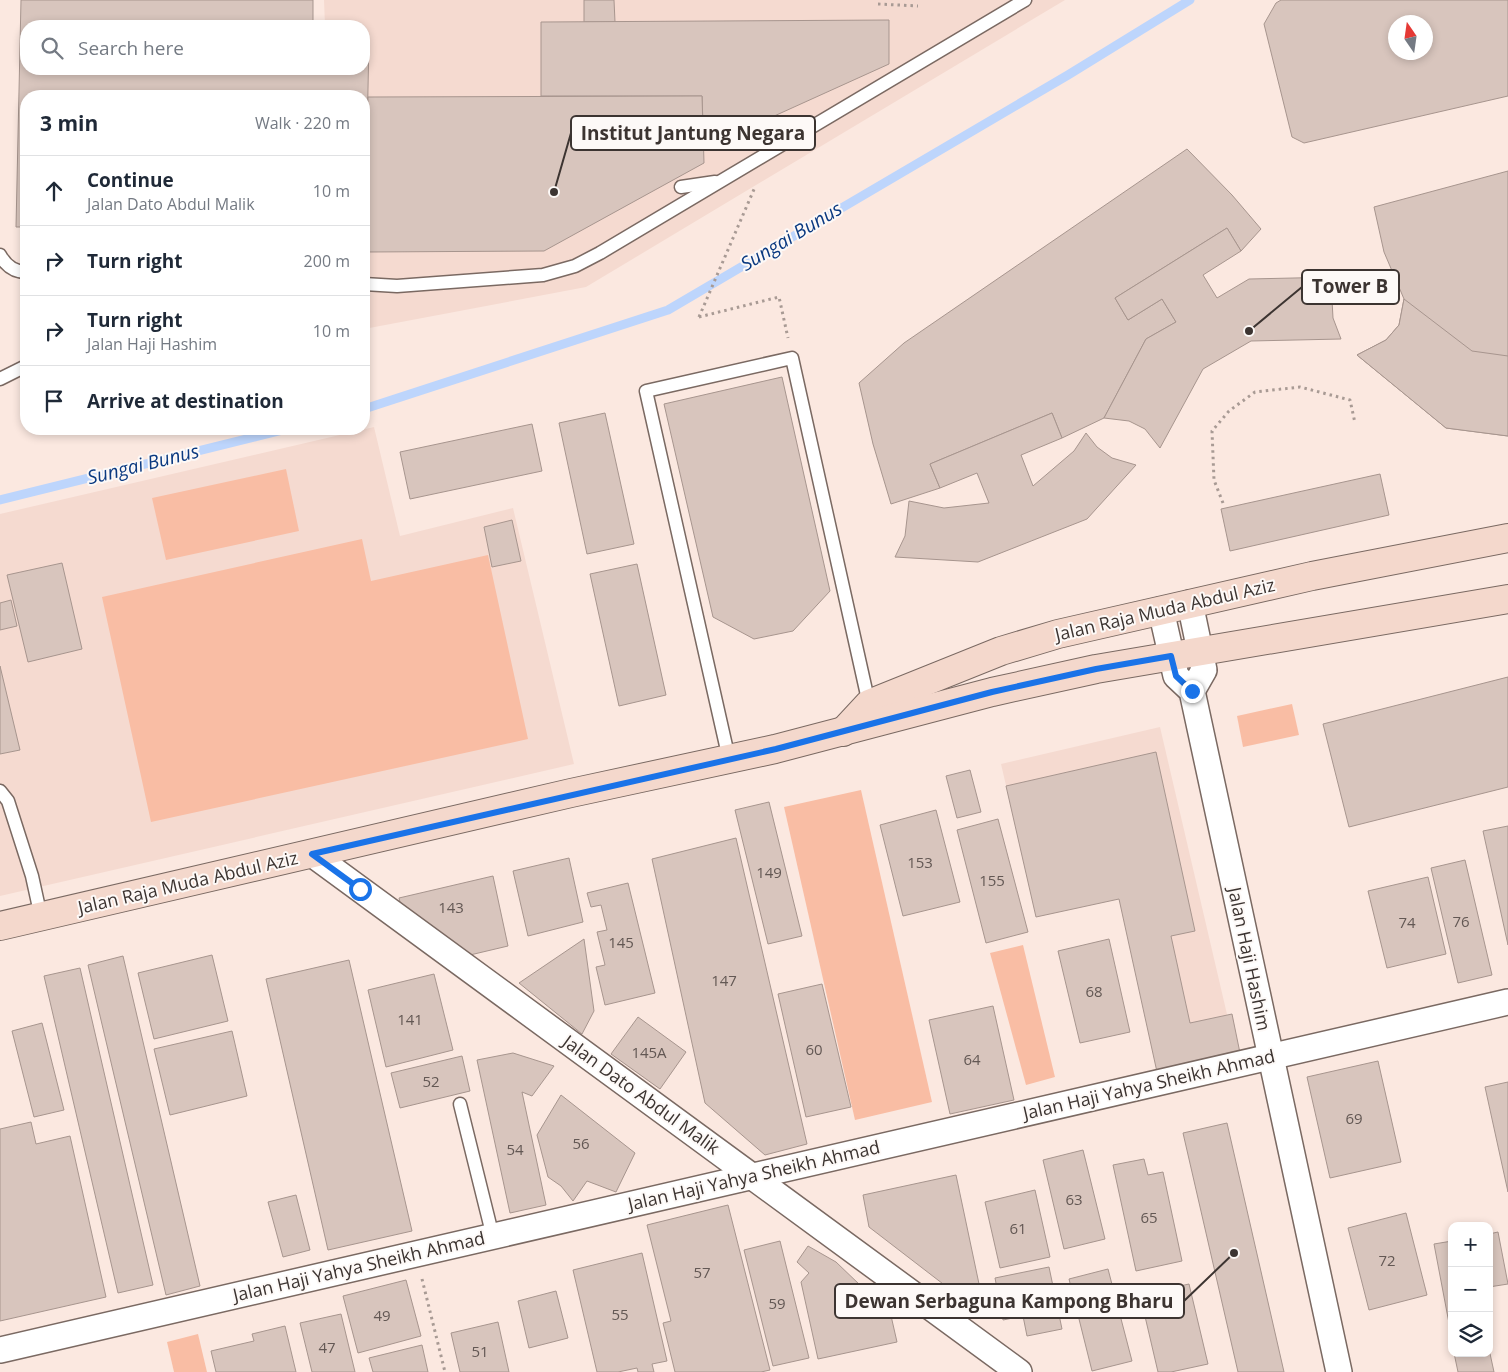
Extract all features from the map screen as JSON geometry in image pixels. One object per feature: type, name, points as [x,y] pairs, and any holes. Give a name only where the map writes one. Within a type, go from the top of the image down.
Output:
[{"type":"main road","name":"Jalan Raja Muda Abdul Aziz","points":[[843,732],[869,704],[1001,651],[1084,626],[1508,538]]},
{"type":"main road","name":"Jalan Raja Muda Abdul Aziz","points":[[0,926],[729,759],[843,732],[992,692],[1096,669],[1508,599]]},
{"type":"street","points":[[1161,610],[1176,676],[1192,691],[1204,670],[1190,603]]},
{"type":"street","name":"Jalan Haji Hashim","points":[[1192,691],[1339,1372]]},
{"type":"street","name":"Jalan Dato Abdul Malik","points":[[312,854],[1019,1372]]},
{"type":"street","name":"Jalan Haji Yahya Sheikh Ahmad","points":[[0,1350],[1508,1002]]},
{"type":"lane","points":[[370,284],[396,286],[533,275],[575,266],[600,253],[1025,0]]},
{"type":"lane","points":[[681,187],[722,180]]},
{"type":"lane","points":[[0,255],[4,262],[17,272],[20,272]]},
{"type":"lane","points":[[729,759],[646,391],[792,358],[869,704]]},
{"type":"lane","points":[[0,379],[20,369]]},
{"type":"lane","points":[[0,791],[8,800],[32,876],[41,917]]},
{"type":"lane","points":[[460,1104],[493,1237]]},
{"type":"path","points":[[878,4],[918,6]]},
{"type":"path","points":[[757,184],[699,317],[779,297],[792,358]]},
{"type":"path","points":[[1222,504],[1214,480],[1212,431],[1229,411],[1255,392],[1300,387],[1350,400],[1355,423]]},
{"type":"path","points":[[416,1254],[445,1372]]},
{"type":"shaded area","points":[[324,0],[1065,0],[586,287],[370,328],[370,90],[325,90],[325,75],[370,75],[370,20],[325,20]]},
{"type":"shaded area","points":[[374,427],[400,536],[513,508],[574,764],[0,896],[0,514],[340,435],[370,435],[370,428]]},
{"type":"shaded area","points":[[286,469],[299,531],[166,560],[152,498]]},
{"type":"shaded area","points":[[362,539],[371,581],[488,555],[528,739],[151,822],[102,597]]},
{"type":"shaded area","points":[[1292,704],[1299,735],[1243,747],[1237,716]]},
{"type":"shaded area","points":[[1160,727],[1233,1040],[1161,1056],[1123,894],[1036,915],[1001,764]]},
{"type":"shaded area","points":[[861,790],[932,1102],[855,1120],[784,807]]},
{"type":"shaded area","points":[[1023,945],[1055,1077],[1026,1085],[990,953]]},
{"type":"shaded area","points":[[198,1334],[207,1372],[174,1372],[167,1342]]},
{"type":"building","points":[[21,0],[313,0],[313,20],[21,20]]},
{"type":"building","points":[[584,0],[614,0],[615,22],[584,22]]},
{"type":"building","points":[[1281,0],[1508,0],[1508,96],[1304,143],[1292,137],[1264,24],[1276,3]]},
{"type":"building","points":[[889,20],[889,64],[761,122],[703,126],[702,96],[541,96],[541,22]]},
{"type":"building","points":[[20,45],[20,75],[368,75],[368,90],[20,90],[20,227],[16,227]]},
{"type":"building","points":[[702,96],[704,163],[544,251],[370,252],[370,97]]},
{"type":"building","points":[[1187,149],[1232,195],[1261,229],[1241,251],[1227,228],[1115,298],[1128,320],[1162,299],[1176,322],[1146,339],[1104,418],[1062,438],[1052,413],[930,464],[940,488],[891,504],[873,444],[859,383],[904,343]]},
{"type":"building","points":[[1508,171],[1508,436],[1446,428],[1357,355],[1386,340],[1399,325],[1404,299],[1384,252],[1374,207]]},
{"type":"building","points":[[1227,228],[1241,251],[1203,275],[1217,298],[1249,279],[1339,277],[1332,300],[1333,318],[1341,339],[1251,341],[1203,369],[1160,448],[1145,429],[1129,421],[1104,418],[1146,339],[1176,322],[1162,299],[1128,320],[1115,298]]},
{"type":"building","points":[[1404,299],[1472,351],[1508,356],[1508,436],[1446,428],[1357,355],[1386,340],[1399,325]]},
{"type":"building","points":[[782,377],[830,591],[793,631],[754,639],[713,617],[664,404]]},
{"type":"building","points":[[605,413],[634,544],[587,554],[559,423]]},
{"type":"building","points":[[1052,413],[1062,438],[1021,455],[1033,486],[1074,451],[1086,433],[1097,447],[1112,458],[1136,465],[1087,519],[978,562],[895,557],[905,536],[909,501],[944,508],[989,503],[977,473],[940,488],[930,464]]},
{"type":"building","points":[[532,424],[542,471],[410,499],[400,452]]},
{"type":"building","points":[[1380,474],[1389,515],[1230,551],[1221,509]]},
{"type":"building","points":[[512,520],[521,561],[492,567],[484,527]]},
{"type":"building","points":[[62,563],[82,649],[28,662],[7,575]]},
{"type":"building","points":[[637,564],[666,695],[619,706],[590,574]]},
{"type":"building","points":[[11,600],[17,626],[0,630],[0,603]]},
{"type":"building","points":[[0,666],[20,750],[0,754]]},
{"type":"building","points":[[1508,677],[1508,787],[1349,827],[1323,724]]},
{"type":"building","points":[[1156,752],[1195,931],[1171,936],[1190,1023],[1232,1014],[1240,1053],[1157,1072],[1119,899],[1036,917],[1006,786]]},
{"type":"building","points":[[970,770],[981,812],[957,818],[946,776]]},
{"type":"building","points":[[769,802],[802,936],[768,944],[735,810]]},
{"type":"building","points":[[936,810],[960,902],[903,916],[880,825]]},
{"type":"building","points":[[998,819],[1028,932],[986,943],[957,830]]},
{"type":"building","points":[[1508,826],[1508,945],[1483,831]]},
{"type":"building","points":[[736,838],[807,1144],[765,1155],[705,1103],[652,859]]},
{"type":"building","points":[[569,858],[583,922],[528,936],[513,871]]},
{"type":"building","points":[[1465,860],[1492,975],[1458,983],[1431,868]]},
{"type":"building","points":[[493,876],[508,946],[470,955],[404,918],[399,898]]},
{"type":"building","points":[[1428,877],[1446,954],[1387,968],[1368,891]]},
{"type":"building","points":[[628,883],[655,993],[605,1005],[596,967],[605,965],[597,932],[607,930],[601,905],[591,907],[587,893]]},
{"type":"building","points":[[584,939],[594,1011],[582,1034],[519,983]]},
{"type":"building","points":[[1109,939],[1130,1032],[1080,1043],[1058,951]]},
{"type":"building","points":[[212,955],[228,1021],[154,1039],[138,973]]},
{"type":"building","points":[[123,956],[200,1286],[166,1295],[88,965]]},
{"type":"building","points":[[349,960],[412,1231],[328,1250],[266,979]]},
{"type":"building","points":[[80,968],[153,1285],[118,1293],[44,976]]},
{"type":"building","points":[[434,974],[453,1050],[386,1067],[368,990]]},
{"type":"building","points":[[822,984],[851,1107],[806,1117],[778,994]]},
{"type":"building","points":[[993,1006],[1014,1100],[950,1114],[929,1020]]},
{"type":"building","points":[[638,1017],[686,1052],[660,1089],[611,1054]]},
{"type":"building","points":[[42,1023],[64,1110],[34,1117],[12,1031]]},
{"type":"building","points":[[232,1031],[247,1096],[170,1115],[154,1049]]},
{"type":"building","points":[[513,1053],[554,1066],[532,1096],[522,1092],[546,1205],[510,1213],[477,1060]]},
{"type":"building","points":[[462,1056],[470,1091],[400,1108],[391,1073]]},
{"type":"building","points":[[1378,1061],[1401,1162],[1330,1178],[1307,1077]]},
{"type":"building","points":[[1508,1082],[1508,1192],[1485,1087]]},
{"type":"building","points":[[561,1095],[635,1153],[616,1192],[587,1181],[573,1201],[561,1186],[548,1177],[537,1135]]},
{"type":"building","points":[[31,1122],[36,1144],[70,1136],[106,1297],[0,1321],[0,1129]]},
{"type":"building","points":[[1227,1123],[1284,1372],[1238,1372],[1183,1133]]},
{"type":"building","points":[[1083,1150],[1105,1239],[1064,1249],[1043,1160]]},
{"type":"building","points":[[1144,1159],[1148,1175],[1163,1172],[1182,1261],[1136,1271],[1113,1165]]},
{"type":"building","points":[[956,1175],[986,1317],[869,1227],[863,1195]]},
{"type":"building","points":[[1035,1190],[1050,1257],[1000,1268],[985,1202]]},
{"type":"building","points":[[296,1195],[310,1250],[283,1257],[268,1202]]},
{"type":"building","points":[[728,1205],[770,1370],[761,1372],[675,1372],[663,1323],[671,1321],[647,1225]]},
{"type":"building","points":[[1406,1213],[1427,1295],[1369,1310],[1348,1228]]},
{"type":"building","points":[[1498,1232],[1508,1284],[1493,1286],[1493,1267],[1493,1233]]},
{"type":"building","points":[[780,1241],[809,1358],[773,1366],[744,1250]]},
{"type":"building","points":[[1448,1242],[1448,1318],[1434,1244]]},
{"type":"building","points":[[808,1246],[836,1262],[860,1285],[866,1313],[889,1307],[897,1342],[818,1359],[801,1282],[809,1273],[797,1262]]},
{"type":"building","points":[[642,1253],[667,1361],[652,1364],[654,1372],[638,1372],[637,1368],[618,1372],[597,1372],[573,1270]]},
{"type":"building","points":[[1049,1267],[1062,1329],[1027,1336],[1023,1316],[1003,1320],[995,1278]]},
{"type":"building","points":[[1108,1269],[1132,1361],[1092,1371],[1069,1279]]},
{"type":"building","points":[[406,1280],[421,1336],[358,1353],[343,1296]]},
{"type":"building","points":[[1189,1284],[1208,1364],[1171,1372],[1158,1372],[1140,1295]]},
{"type":"building","points":[[556,1291],[568,1338],[529,1348],[518,1301]]},
{"type":"building","points":[[341,1314],[355,1372],[312,1372],[300,1323]]},
{"type":"building","points":[[498,1322],[509,1372],[460,1372],[451,1333]]},
{"type":"building","points":[[285,1326],[296,1372],[216,1372],[211,1351],[254,1341],[252,1334]]},
{"type":"building","points":[[422,1345],[428,1372],[373,1372],[369,1358]]},
{"type":"building","points":[[1455,1357],[1491,1357],[1494,1372],[1458,1372]]},
{"type":"waterway","name":"Sungai Bunus","points":[[370,407],[668,310],[1068,75],[1190,0]]},
{"type":"waterway","name":"Sungai Bunus","points":[[0,500],[263,435]]},
{"type":"place","name":"Institut Jantung Negara","points":[[554,192]]},
{"type":"place","name":"Tower B","points":[[1249,331]]},
{"type":"place","name":"Dewan Serbaguna Kampong Bharu","points":[[1234,1253]]},
{"type":"route","points":[[360,889],[312,854],[571,793],[776,749],[992,692],[1096,669],[1171,656],[1176,676],[1192,691]]}]
